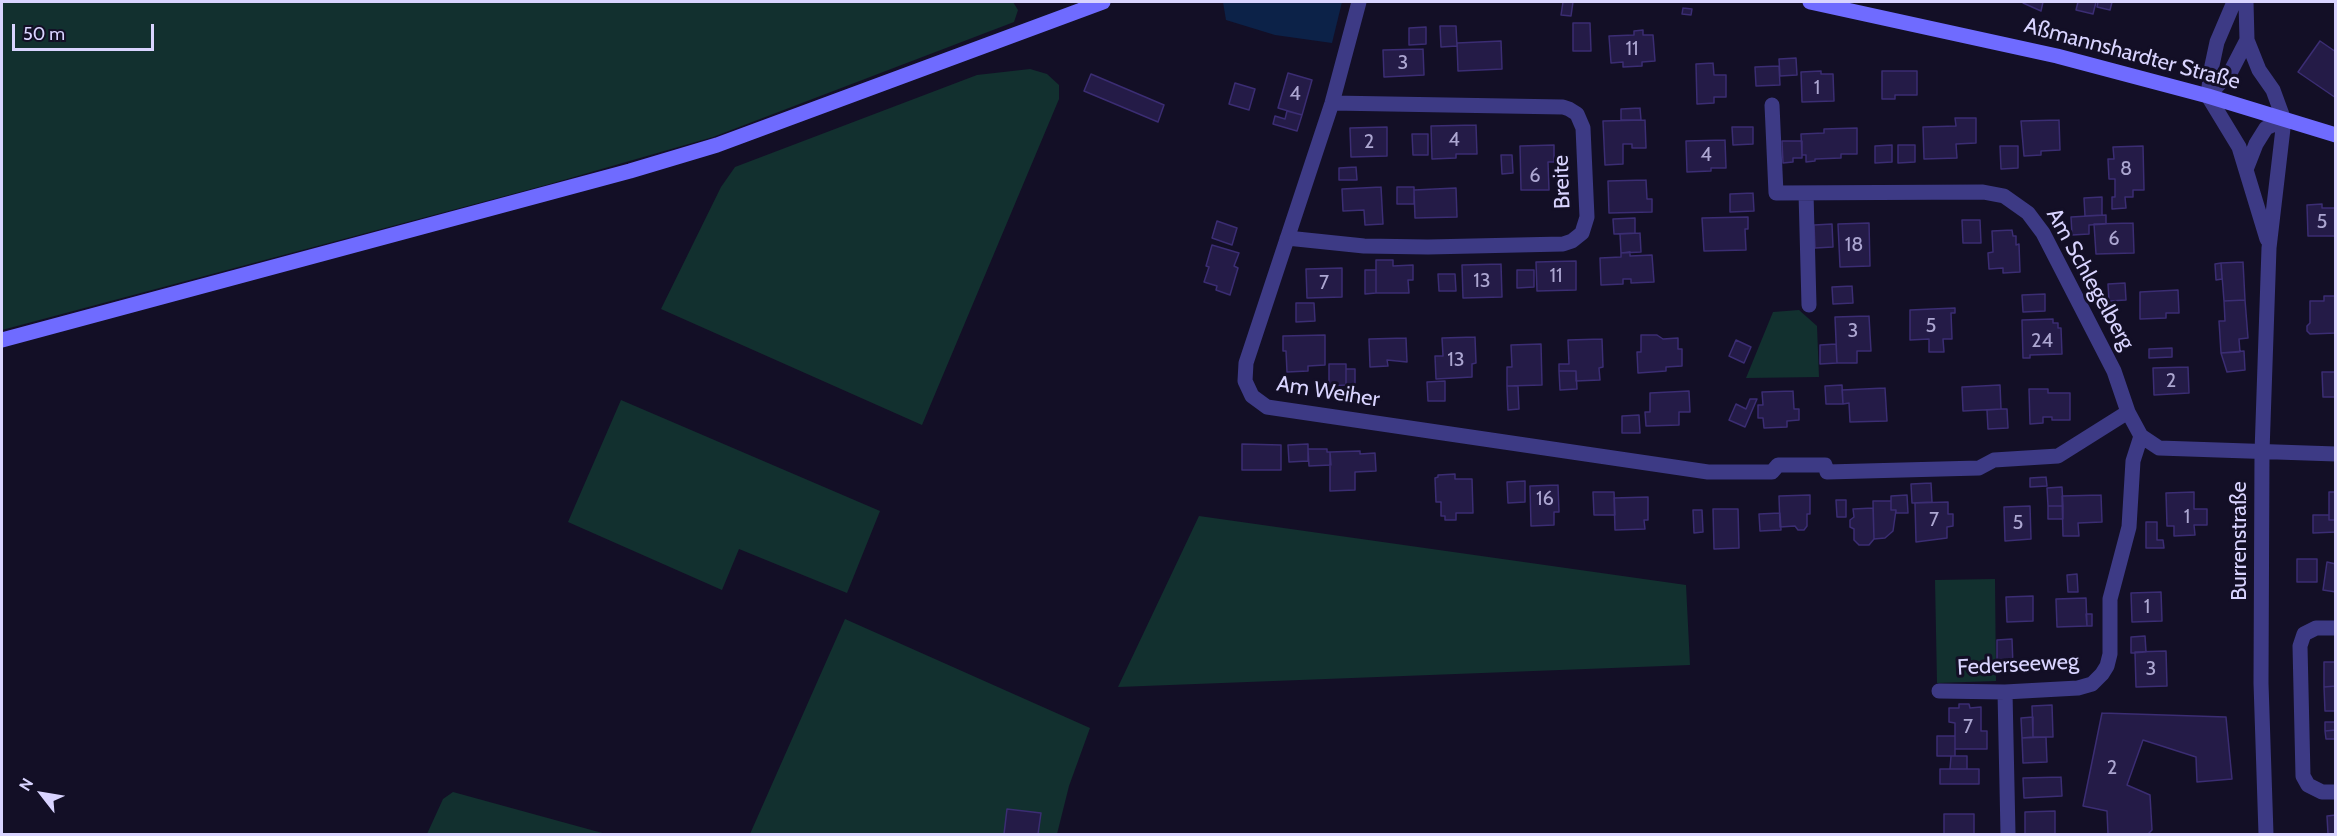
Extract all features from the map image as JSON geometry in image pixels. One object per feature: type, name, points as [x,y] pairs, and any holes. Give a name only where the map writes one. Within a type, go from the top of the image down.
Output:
[{"type":"main road","points":[[2,340],[630,171],[717,145],[1103,2]]},
{"type":"main road","name":"Aßmannshardter Straße","points":[[1810,2],[2057,56],[2208,96],[2336,135]]},
{"type":"street","name":"Am Weiher","points":[[1359,2],[1332,103],[1246,363],[1245,381],[1252,396],[1267,407],[1708,472],[1772,472],[1778,465],[1825,465],[1827,472],[1979,468],[1994,460],[2058,456],[2128,412]]},
{"type":"street","points":[[2208,96],[2217,42],[2234,2]]},
{"type":"street","points":[[2246,2],[2247,40],[2259,70],[2273,90],[2284,120],[2266,128],[2256,144],[2247,167]]},
{"type":"street","points":[[2208,96],[2231,71],[2247,40]]},
{"type":"street","name":"Burrenstraße","points":[[2208,96],[2240,147],[2269,248]]},
{"type":"street","name":"Breite","points":[[1287,238],[1364,246],[1481,247],[1563,244],[1572,241],[1581,233],[1587,217],[1583,128],[1577,114],[1569,109],[1563,107],[1332,103]]},
{"type":"street","name":"Am Schlegelberg","points":[[1772,105],[1776,193],[1983,192],[2004,196],[2028,213],[2043,233],[2114,371],[2128,412],[2141,436]]},
{"type":"street","name":"Burrenstraße","points":[[2266,834],[2261,683],[2262,452],[2269,248],[2284,120]]},
{"type":"street","points":[[1806,192],[1809,305]]},
{"type":"street","points":[[2141,436],[2159,448],[2336,454]]},
{"type":"street","name":"Federseeweg","points":[[1940,691],[2004,692],[2078,688],[2092,684],[2102,675],[2110,654],[2110,599],[2129,527],[2133,461],[2141,436]]},
{"type":"street","points":[[2336,628],[2316,628],[2304,634],[2300,646],[2303,776],[2308,785],[2322,792],[2336,792]]},
{"type":"street","points":[[2004,692],[2008,834]]},
{"type":"green space","points":[[2,2],[1013,2],[1018,10],[1014,22],[713,137],[546,185],[2,330]]},
{"type":"green space","points":[[1030,69],[1047,74],[1059,85],[1059,99],[922,425],[661,309],[721,187],[735,167],[977,75]]},
{"type":"green space","points":[[1799,310],[1817,326],[1819,377],[1746,378],[1773,312]]},
{"type":"green space","points":[[621,400],[880,511],[847,593],[739,549],[722,590],[568,522]]},
{"type":"green space","points":[[1199,516],[1686,585],[1690,665],[1118,687]]},
{"type":"green space","points":[[1995,579],[1996,681],[1937,683],[1935,580]]},
{"type":"green space","points":[[845,619],[1090,728],[1069,786],[1057,834],[750,834]]},
{"type":"green space","points":[[453,792],[606,834],[427,834],[443,799]]},
{"type":"water","points":[[1223,2],[1342,2],[1332,43],[1275,35],[1226,20]]},
{"type":"building","points":[[1563,2],[1573,2],[1571,16],[1561,15]]},
{"type":"building","points":[[2023,2],[2043,2],[2041,11]]},
{"type":"building","points":[[2078,2],[2096,2],[2093,14],[2076,10]]},
{"type":"building","points":[[2098,2],[2112,2],[2110,10],[2097,7]]},
{"type":"building","points":[[1683,8],[1692,9],[1691,15],[1682,14]]},
{"type":"building","points":[[1573,23],[1590,23],[1591,51],[1573,51]]},
{"type":"building","points":[[1440,26],[1456,26],[1457,46],[1441,47]]},
{"type":"building","points":[[1426,27],[1426,44],[1409,45],[1409,28]]},
{"type":"building","points":[[1643,30],[1643,35],[1653,35],[1655,61],[1642,62],[1642,66],[1623,67],[1623,62],[1611,63],[1609,36],[1634,35],[1634,31]]},
{"type":"building","points":[[1501,41],[1502,69],[1458,71],[1457,43]]},
{"type":"building","points":[[2320,41],[2336,52],[2336,98],[2298,72]]},
{"type":"building","points":[[1423,49],[1424,75],[1384,77],[1383,50]]},
{"type":"building","points":[[1796,58],[1797,75],[1780,76],[1779,59]]},
{"type":"building","points":[[1713,63],[1714,75],[1726,75],[1726,97],[1714,97],[1714,103],[1697,104],[1696,64]]},
{"type":"building","points":[[1779,66],[1780,85],[1756,86],[1755,67]]},
{"type":"building","points":[[1821,71],[1821,74],[1833,74],[1834,101],[1802,102],[1801,72]]},
{"type":"building","points":[[1882,71],[1917,71],[1917,95],[1895,95],[1895,99],[1882,99]]},
{"type":"building","points":[[1288,73],[1312,80],[1302,115],[1278,108]]},
{"type":"building","points":[[1091,74],[1164,105],[1158,122],[1084,91]]},
{"type":"building","points":[[1235,83],[1255,89],[1249,110],[1229,104]]},
{"type":"building","points":[[1640,108],[1641,120],[1621,120],[1621,109]]},
{"type":"building","points":[[1287,111],[1302,115],[1297,131],[1273,124],[1275,116],[1285,119]]},
{"type":"building","points":[[1955,118],[1976,118],[1976,143],[1956,144],[1957,158],[1924,159],[1923,127],[1956,126]]},
{"type":"building","points":[[1645,120],[1646,148],[1632,148],[1632,144],[1623,144],[1623,164],[1605,165],[1603,121]]},
{"type":"building","points":[[2059,120],[2060,150],[2041,151],[2041,155],[2024,156],[2021,121]]},
{"type":"building","points":[[1476,125],[1477,154],[1456,154],[1456,158],[1432,159],[1431,126]]},
{"type":"building","points":[[1387,127],[1387,156],[1351,157],[1350,128]]},
{"type":"building","points":[[1732,127],[1753,127],[1753,144],[1733,145]]},
{"type":"building","points":[[1857,128],[1857,154],[1841,154],[1841,158],[1815,159],[1815,161],[1806,162],[1806,155],[1802,155],[1801,134],[1824,133],[1824,129]]},
{"type":"building","points":[[1412,134],[1428,134],[1428,155],[1413,155]]},
{"type":"building","points":[[1725,140],[1726,168],[1687,172],[1686,141]]},
{"type":"building","points":[[1782,141],[1802,141],[1802,158],[1793,158],[1793,162],[1783,163]]},
{"type":"building","points":[[1554,145],[1554,162],[1548,162],[1549,190],[1521,190],[1520,146]]},
{"type":"building","points":[[1892,145],[1892,162],[1875,163],[1875,146]]},
{"type":"building","points":[[1898,145],[1915,145],[1915,162],[1898,163]]},
{"type":"building","points":[[2000,146],[2018,146],[2018,168],[2001,169]]},
{"type":"building","points":[[2143,146],[2144,190],[2133,190],[2133,197],[2125,197],[2126,208],[2112,209],[2115,179],[2109,179],[2108,159],[2114,159],[2113,147]]},
{"type":"building","points":[[1501,155],[1512,155],[1513,173],[1502,174]]},
{"type":"building","points":[[1356,167],[1357,180],[1339,180],[1339,168]]},
{"type":"building","points":[[1646,180],[1647,199],[1652,199],[1652,212],[1609,213],[1608,181]]},
{"type":"building","points":[[1381,187],[1383,224],[1365,225],[1364,210],[1343,211],[1342,189]]},
{"type":"building","points":[[1397,187],[1414,187],[1414,204],[1397,204]]},
{"type":"building","points":[[1456,188],[1457,217],[1415,218],[1414,190]]},
{"type":"building","points":[[1753,193],[1754,211],[1730,212],[1730,194]]},
{"type":"building","points":[[2102,197],[2102,215],[2085,216],[2084,198]]},
{"type":"building","points":[[2322,204],[2322,208],[2336,208],[2336,238],[2334,236],[2308,236],[2307,205]]},
{"type":"building","points":[[2106,215],[2106,224],[2089,225],[2089,234],[2072,235],[2071,217]]},
{"type":"building","points":[[1748,217],[1748,229],[1745,229],[1746,250],[1704,251],[1702,218]]},
{"type":"building","points":[[1635,218],[1635,233],[1614,234],[1613,219]]},
{"type":"building","points":[[1962,220],[1980,220],[1981,243],[1963,243]]},
{"type":"building","points":[[1217,221],[1237,228],[1232,245],[1212,238]]},
{"type":"building","points":[[1869,223],[1870,266],[1840,267],[1838,224]]},
{"type":"building","points":[[2133,223],[2134,253],[2096,254],[2094,224]]},
{"type":"building","points":[[1832,224],[1833,247],[1815,248],[1814,225]]},
{"type":"building","points":[[2012,230],[2013,236],[2016,236],[2016,245],[2019,244],[2020,272],[2003,273],[2003,268],[1989,269],[1988,253],[1993,252],[1992,231]]},
{"type":"building","points":[[1640,233],[1641,252],[1621,253],[1620,234]]},
{"type":"building","points":[[1212,245],[1239,253],[1234,266],[1238,268],[1230,295],[1216,290],[1217,286],[1204,282]]},
{"type":"building","points":[[1630,252],[1630,256],[1652,255],[1654,282],[1631,283],[1631,279],[1623,279],[1623,284],[1601,285],[1600,258],[1621,257],[1621,253]]},
{"type":"building","points":[[1376,260],[1393,260],[1393,266],[1413,265],[1413,280],[1408,280],[1409,293],[1376,293]]},
{"type":"building","points":[[1576,261],[1576,290],[1537,291],[1536,262]]},
{"type":"building","points":[[2243,262],[2245,300],[2224,301],[2221,263]]},
{"type":"building","points":[[2221,263],[2222,279],[2216,280],[2215,264]]},
{"type":"building","points":[[1501,264],[1502,297],[1463,298],[1462,265]]},
{"type":"building","points":[[1342,268],[1342,297],[1307,298],[1306,269]]},
{"type":"building","points":[[1365,270],[1376,270],[1376,293],[1365,294]]},
{"type":"building","points":[[1517,270],[1534,270],[1534,287],[1517,288]]},
{"type":"building","points":[[1438,274],[1455,274],[1456,291],[1439,291]]},
{"type":"building","points":[[2125,283],[2126,300],[2109,301],[2108,284]]},
{"type":"building","points":[[1852,286],[1853,303],[1833,304],[1832,287]]},
{"type":"building","points":[[2178,290],[2179,313],[2166,313],[2166,318],[2140,319],[2140,292]]},
{"type":"building","points":[[2045,294],[2045,311],[2023,312],[2022,295]]},
{"type":"building","points":[[2324,296],[2336,296],[2336,333],[2310,334],[2307,326],[2310,323],[2310,301],[2324,301]]},
{"type":"building","points":[[2245,300],[2248,338],[2239,339],[2240,352],[2221,353],[2219,321],[2225,321],[2224,301]]},
{"type":"building","points":[[1296,303],[1314,303],[1315,321],[1296,322]]},
{"type":"building","points":[[1955,308],[1955,313],[1951,313],[1952,339],[1943,339],[1944,352],[1929,352],[1929,339],[1910,340],[1910,310]]},
{"type":"building","points":[[1869,316],[1871,351],[1857,351],[1857,363],[1837,363],[1835,317]]},
{"type":"building","points":[[2053,319],[2053,323],[2058,323],[2058,328],[2061,328],[2062,354],[2030,355],[2030,358],[2023,358],[2022,320]]},
{"type":"building","points":[[1325,335],[1325,365],[1308,366],[1308,371],[1287,372],[1283,336]]},
{"type":"building","points":[[1641,335],[1657,335],[1663,339],[1678,338],[1678,349],[1682,349],[1682,366],[1666,367],[1666,371],[1638,373],[1637,352],[1641,352]]},
{"type":"building","points":[[1475,337],[1476,363],[1472,364],[1472,377],[1436,379],[1435,356],[1443,356],[1442,338]]},
{"type":"building","points":[[1406,338],[1407,362],[1387,360],[1388,366],[1370,367],[1369,339]]},
{"type":"building","points":[[1602,339],[1603,367],[1599,368],[1600,380],[1576,381],[1576,371],[1559,371],[1559,364],[1569,364],[1568,340]]},
{"type":"building","points":[[1736,340],[1751,347],[1744,363],[1729,356]]},
{"type":"building","points":[[1541,344],[1542,385],[1507,386],[1507,367],[1512,367],[1511,345]]},
{"type":"building","points":[[1836,344],[1837,363],[1820,364],[1820,345]]},
{"type":"building","points":[[2172,348],[2172,357],[2149,358],[2149,349]]},
{"type":"building","points":[[2244,351],[2245,370],[2227,372],[2221,353]]},
{"type":"building","points":[[1329,364],[1346,364],[1346,385],[1329,386]]},
{"type":"building","points":[[2188,367],[2189,393],[2154,395],[2153,368]]},
{"type":"building","points":[[1346,369],[1355,369],[1355,385],[1346,385]]},
{"type":"building","points":[[1559,371],[1576,371],[1577,389],[1560,390]]},
{"type":"building","points":[[2322,372],[2336,372],[2336,397],[2323,397]]},
{"type":"building","points":[[1445,381],[1445,401],[1428,401],[1427,382]]},
{"type":"building","points":[[1842,385],[1843,404],[1826,404],[1825,386]]},
{"type":"building","points":[[2000,385],[2001,409],[1963,411],[1962,387]]},
{"type":"building","points":[[1507,386],[1518,386],[1519,409],[1508,410]]},
{"type":"building","points":[[1885,388],[1887,421],[1850,422],[1849,403],[1843,404],[1842,390]]},
{"type":"building","points":[[2029,389],[2048,389],[2048,393],[2070,393],[2070,420],[2052,420],[2052,417],[2043,417],[2043,423],[2030,424]]},
{"type":"building","points":[[1689,391],[1690,412],[1679,412],[1679,425],[1646,426],[1645,412],[1650,412],[1650,393]]},
{"type":"building","points":[[1793,391],[1794,409],[1799,409],[1799,420],[1787,421],[1787,427],[1764,428],[1763,418],[1758,418],[1758,405],[1763,405],[1762,392]]},
{"type":"building","points":[[1750,399],[1757,399],[1745,427],[1729,420],[1736,404],[1746,409]]},
{"type":"building","points":[[2007,409],[2008,428],[1988,429],[1987,410]]},
{"type":"building","points":[[1639,415],[1640,433],[1622,433],[1622,416]]},
{"type":"building","points":[[1242,444],[1281,445],[1281,470],[1242,470]]},
{"type":"building","points":[[1308,444],[1308,461],[1289,462],[1288,445]]},
{"type":"building","points":[[1308,449],[1327,449],[1327,452],[1330,452],[1331,465],[1309,466]]},
{"type":"building","points":[[1360,451],[1360,454],[1375,453],[1376,471],[1355,472],[1355,490],[1330,491],[1330,452]]},
{"type":"building","points":[[1455,474],[1455,479],[1472,479],[1473,513],[1456,513],[1456,520],[1445,520],[1445,516],[1441,516],[1441,502],[1436,502],[1435,478],[1438,475]]},
{"type":"building","points":[[2046,477],[2047,486],[2030,487],[2030,478]]},
{"type":"building","points":[[1525,481],[1525,502],[1508,503],[1507,482]]},
{"type":"building","points":[[1931,483],[1932,502],[1912,503],[1911,484]]},
{"type":"building","points":[[1558,485],[1559,512],[1554,512],[1554,525],[1531,526],[1530,486]]},
{"type":"building","points":[[2062,487],[2063,506],[2048,506],[2047,488]]},
{"type":"building","points":[[1593,492],[1614,492],[1615,515],[1594,515]]},
{"type":"building","points":[[2194,492],[2194,509],[2207,509],[2207,525],[2194,525],[2195,535],[2174,536],[2174,526],[2167,526],[2166,493]]},
{"type":"building","points":[[2329,492],[2336,492],[2336,520],[2329,520]]},
{"type":"building","points":[[1810,495],[1810,514],[1807,514],[1807,526],[1804,530],[1798,530],[1795,526],[1780,527],[1779,496]]},
{"type":"building","points":[[1907,495],[1908,513],[1896,513],[1896,510],[1891,510],[1891,496]]},
{"type":"building","points":[[2101,495],[2102,522],[2078,523],[2079,536],[2063,536],[2062,496]]},
{"type":"building","points":[[1648,497],[1648,520],[1644,520],[1645,529],[1615,530],[1614,498]]},
{"type":"building","points":[[1836,500],[1846,500],[1846,517],[1837,517]]},
{"type":"building","points":[[1873,501],[1891,501],[1891,510],[1896,510],[1893,531],[1885,538],[1874,539]]},
{"type":"building","points":[[1948,502],[1948,514],[1953,514],[1953,526],[1947,527],[1947,538],[1916,542],[1915,503]]},
{"type":"building","points":[[2030,506],[2031,539],[2005,541],[2004,507]]},
{"type":"building","points":[[2048,506],[2063,506],[2063,519],[2048,519]]},
{"type":"building","points":[[1873,508],[1874,539],[1869,545],[1859,545],[1854,540],[1854,529],[1850,527],[1850,520],[1854,517],[1853,509]]},
{"type":"building","points":[[1713,509],[1738,509],[1739,548],[1714,549]]},
{"type":"building","points":[[1693,510],[1702,510],[1703,532],[1694,533]]},
{"type":"building","points":[[1780,513],[1781,530],[1760,531],[1759,514]]},
{"type":"building","points":[[2313,515],[2329,515],[2329,520],[2336,520],[2336,532],[2313,533]]},
{"type":"building","points":[[2146,522],[2157,522],[2157,540],[2163,540],[2164,548],[2146,548]]},
{"type":"building","points":[[2297,559],[2317,559],[2317,582],[2297,582]]},
{"type":"building","points":[[2327,562],[2336,564],[2336,592],[2323,590]]},
{"type":"building","points":[[2077,574],[2078,592],[2068,592],[2067,575]]},
{"type":"building","points":[[2161,592],[2162,621],[2132,622],[2131,593]]},
{"type":"building","points":[[2033,596],[2033,621],[2007,622],[2006,597]]},
{"type":"building","points":[[2086,598],[2087,626],[2057,627],[2056,599]]},
{"type":"building","points":[[2086,614],[2092,614],[2092,626],[2087,626]]},
{"type":"building","points":[[2145,636],[2146,652],[2131,653],[2131,637]]},
{"type":"building","points":[[2012,639],[2013,666],[1997,666],[1997,640]]},
{"type":"building","points":[[2166,651],[2167,686],[2136,687],[2135,652]]},
{"type":"building","points":[[2324,662],[2336,662],[2336,686],[2324,687]]},
{"type":"building","points":[[2336,686],[2336,711],[2325,711],[2324,687]]},
{"type":"building","points":[[1959,704],[1969,704],[1970,708],[1981,707],[1981,731],[1987,731],[1987,749],[1955,749],[1955,723],[1949,722],[1949,708],[1959,708]]},
{"type":"building","points":[[2052,705],[2053,737],[2033,737],[2032,706]]},
{"type":"building","points":[[2102,713],[2226,717],[2232,779],[2197,782],[2196,757],[2143,740],[2127,785],[2150,795],[2152,830],[2148,834],[2108,834],[2107,811],[2083,806]]},
{"type":"building","points":[[2033,717],[2033,737],[2022,738],[2021,718]]},
{"type":"building","points":[[2325,722],[2336,722],[2336,730],[2325,731]]},
{"type":"building","points":[[2336,730],[2336,739],[2326,739],[2325,731]]},
{"type":"building","points":[[1937,736],[1955,736],[1955,756],[1937,756]]},
{"type":"building","points":[[2046,737],[2047,762],[2023,763],[2022,738]]},
{"type":"building","points":[[1951,756],[1967,756],[1967,769],[1950,769]]},
{"type":"building","points":[[1940,769],[1979,769],[1979,784],[1940,784]]},
{"type":"building","points":[[2061,777],[2062,796],[2024,798],[2023,778]]},
{"type":"building","points":[[1007,809],[1041,813],[1038,834],[1004,834]]},
{"type":"building","points":[[2055,811],[2055,834],[2025,834],[2025,812]]},
{"type":"building","points":[[1944,814],[1974,814],[1974,834],[1944,834]]},
{"type":"building","points":[[2336,815],[2336,834],[2328,834],[2327,816]]}]
